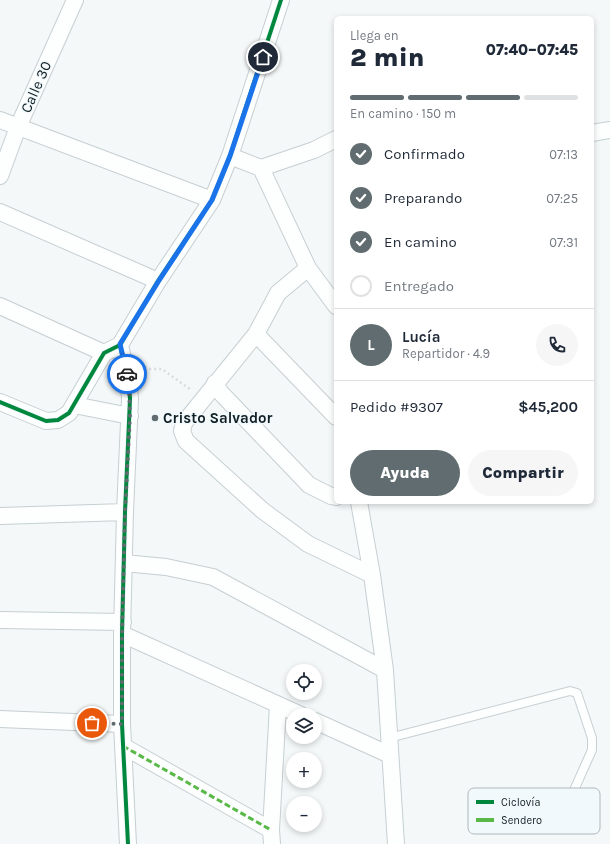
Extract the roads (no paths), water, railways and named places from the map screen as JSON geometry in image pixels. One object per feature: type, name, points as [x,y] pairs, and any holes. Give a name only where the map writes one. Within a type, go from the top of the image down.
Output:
[{"type":"street","name":"Calle 30","points":[[0,176],[18,127],[74,0]]},
{"type":"street","points":[[0,402],[46,421],[58,420],[69,413],[104,352],[120,344],[158,282],[212,200],[230,156],[281,0]]},
{"type":"street","points":[[0,120],[212,200]]},
{"type":"street","points":[[594,133],[610,130]]},
{"type":"street","points":[[230,156],[261,168],[314,150],[334,140]]},
{"type":"street","points":[[261,168],[308,268],[334,303]]},
{"type":"street","points":[[0,212],[158,282]]},
{"type":"street","points":[[308,268],[278,293],[256,334],[184,423],[182,432],[186,441],[262,510],[308,544],[372,575]]},
{"type":"street","points":[[0,306],[104,352]]},
{"type":"street","points":[[256,334],[334,415]]},
{"type":"street","points":[[120,344],[129,386],[130,416],[125,512],[122,628],[122,724],[128,844]]},
{"type":"street","points":[[215,383],[220,392],[309,485],[334,497]]},
{"type":"street","points":[[74,405],[130,416]]},
{"type":"street","points":[[359,504],[372,575],[385,670],[396,844]]},
{"type":"street","points":[[0,516],[125,512]]},
{"type":"street","points":[[124,563],[166,567],[213,577],[385,670]]},
{"type":"street","points":[[0,620],[122,628],[286,708]]},
{"type":"street","points":[[123,746],[272,837],[278,705]]},
{"type":"street","points":[[0,719],[122,724]]},
{"type":"street","points":[[322,724],[390,755]]},
{"type":"lane","points":[[389,738],[570,691],[577,693],[592,738],[592,750],[575,788]]},
{"type":"place","name":"Cristo Salvador","points":[[155,418]]}]
